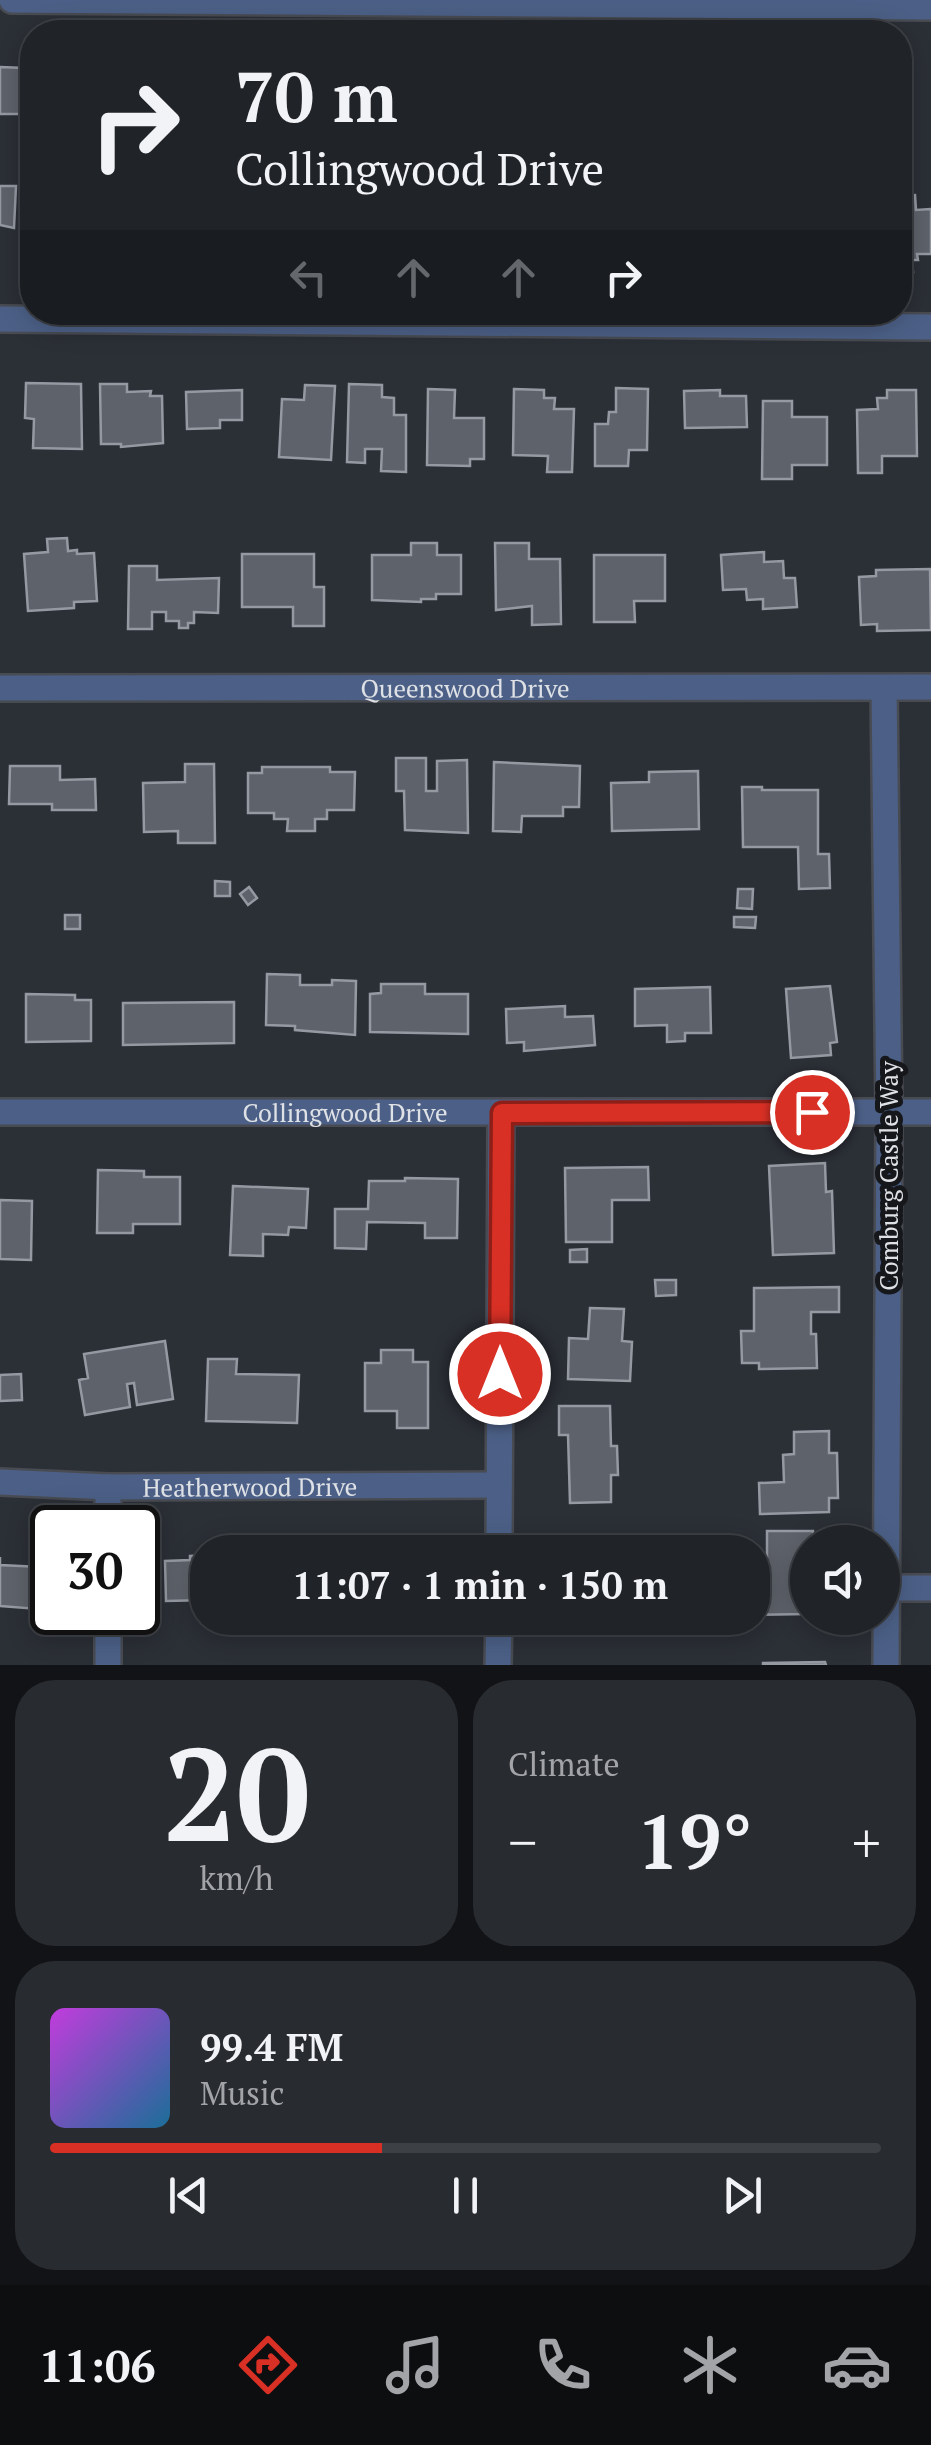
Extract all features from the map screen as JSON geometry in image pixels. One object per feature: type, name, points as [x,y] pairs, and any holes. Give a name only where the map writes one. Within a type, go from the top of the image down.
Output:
[{"type":"street","points":[[12,0],[931,7]]},
{"type":"street","points":[[621,325],[931,328]]},
{"type":"street","name":"Queenswood Drive","points":[[0,688],[931,688]]},
{"type":"street","name":"Comburg Castle Way","points":[[884,688],[889,1112],[887,1525]]},
{"type":"street","name":"Collingwood Drive","points":[[0,1112],[931,1112]]},
{"type":"street","points":[[499,1535],[502,1113]]},
{"type":"street","name":"Heatherwood Drive","points":[[0,1482],[108,1487],[499,1485]]},
{"type":"street","points":[[108,1487],[108,1505]]},
{"type":"street","points":[[900,1588],[931,1588]]},
{"type":"street","points":[[108,1635],[108,1665]]},
{"type":"street","points":[[498,1635],[498,1665]]},
{"type":"street","name":"Comburg Castle Way","points":[[886,1635],[886,1665]]},
{"type":"building","points":[[0,67],[20,68],[20,114],[0,114]]},
{"type":"building","points":[[0,186],[16,186],[14,228],[0,225]]},
{"type":"building","points":[[912,195],[916,210],[931,209],[931,254],[917,254],[918,260],[912,260]]},
{"type":"building","points":[[26,383],[81,384],[82,449],[33,448],[34,419],[25,418]]},
{"type":"building","points":[[100,384],[127,384],[127,392],[151,391],[150,396],[162,396],[163,443],[121,447],[101,444]]},
{"type":"building","points":[[349,384],[382,385],[382,397],[394,398],[394,415],[406,415],[406,472],[381,471],[382,449],[365,449],[365,463],[347,462]]},
{"type":"building","points":[[305,385],[335,386],[331,460],[279,457],[282,399],[304,400]]},
{"type":"building","points":[[616,388],[648,389],[647,450],[629,450],[628,466],[595,466],[595,424],[608,424],[609,412],[616,412]]},
{"type":"building","points":[[428,389],[455,390],[454,418],[484,418],[484,459],[470,459],[470,466],[427,465]]},
{"type":"building","points":[[514,389],[544,390],[544,398],[555,398],[554,409],[574,409],[572,472],[547,472],[548,456],[513,455]]},
{"type":"building","points":[[242,390],[242,420],[220,420],[220,428],[187,429],[186,392]]},
{"type":"building","points":[[720,390],[720,396],[746,396],[747,427],[685,428],[684,391]]},
{"type":"building","points":[[887,390],[916,390],[917,456],[882,456],[882,473],[858,473],[857,410],[878,409],[877,398],[887,398]]},
{"type":"building","points":[[763,401],[792,401],[792,417],[827,417],[827,465],[792,465],[792,479],[762,479]]},
{"type":"building","points":[[67,538],[68,551],[94,553],[97,601],[74,602],[74,608],[28,611],[24,554],[48,552],[47,539]]},
{"type":"building","points":[[411,543],[437,543],[437,555],[461,555],[461,594],[436,594],[436,599],[421,602],[372,600],[372,555],[411,555]]},
{"type":"building","points":[[495,543],[529,543],[529,559],[560,559],[561,624],[532,625],[532,606],[496,610]]},
{"type":"building","points":[[764,552],[764,562],[783,561],[784,578],[795,578],[797,607],[763,609],[763,599],[747,600],[746,589],[723,590],[721,555]]},
{"type":"building","points":[[242,554],[314,554],[314,587],[324,587],[324,626],[293,626],[293,607],[242,607]]},
{"type":"building","points":[[594,555],[665,555],[665,601],[634,601],[635,622],[594,622]]},
{"type":"building","points":[[129,566],[157,566],[157,580],[219,578],[218,613],[194,612],[194,623],[179,628],[179,621],[166,621],[166,612],[152,612],[152,629],[128,629]]},
{"type":"building","points":[[930,569],[931,630],[877,631],[877,624],[861,625],[859,577],[876,576],[876,570]]},
{"type":"building","points":[[396,758],[426,758],[426,791],[437,791],[437,761],[467,760],[468,833],[405,830],[404,791],[396,791]]},
{"type":"building","points":[[494,762],[580,766],[579,807],[563,807],[563,816],[522,816],[521,832],[493,831]]},
{"type":"building","points":[[185,764],[214,764],[215,843],[178,843],[178,831],[144,832],[143,783],[185,782]]},
{"type":"building","points":[[10,766],[60,766],[60,780],[95,779],[96,810],[52,810],[52,804],[9,804]]},
{"type":"building","points":[[262,767],[330,767],[330,772],[355,772],[354,810],[327,810],[327,819],[315,819],[315,831],[287,831],[288,819],[274,819],[274,813],[248,813],[248,773],[262,773]]},
{"type":"building","points":[[698,771],[699,829],[612,831],[611,783],[649,782],[649,772]]},
{"type":"building","points":[[742,787],[818,790],[818,854],[829,854],[830,888],[799,889],[798,847],[743,847]]},
{"type":"building","points":[[215,881],[230,882],[230,896],[215,896]]},
{"type":"building","points":[[249,887],[257,898],[248,905],[240,894]]},
{"type":"building","points":[[738,889],[753,889],[752,909],[737,908]]},
{"type":"building","points":[[65,915],[80,915],[80,929],[65,929]]},
{"type":"building","points":[[734,917],[756,917],[755,928],[734,927]]},
{"type":"building","points":[[267,974],[300,975],[300,985],[356,981],[355,1035],[266,1025]]},
{"type":"building","points":[[381,984],[425,984],[425,994],[468,994],[468,1034],[370,1032],[370,994],[381,993]]},
{"type":"building","points":[[830,986],[837,1042],[830,1043],[831,1055],[791,1058],[786,989]]},
{"type":"building","points":[[710,987],[711,1033],[685,1033],[685,1041],[667,1042],[667,1025],[635,1026],[635,989]]},
{"type":"building","points":[[26,994],[75,995],[75,1000],[91,1000],[91,1041],[26,1042]]},
{"type":"building","points":[[234,1002],[234,1043],[123,1045],[123,1003]]},
{"type":"building","points":[[565,1006],[565,1017],[593,1016],[595,1045],[524,1051],[524,1042],[507,1043],[506,1009]]},
{"type":"building","points":[[825,1163],[826,1192],[832,1191],[834,1253],[773,1255],[769,1166]]},
{"type":"building","points":[[648,1167],[649,1200],[612,1200],[612,1242],[566,1242],[565,1168]]},
{"type":"building","points":[[98,1170],[144,1171],[144,1177],[180,1177],[180,1224],[133,1224],[133,1233],[97,1233]]},
{"type":"building","points":[[458,1179],[457,1238],[425,1238],[425,1223],[367,1222],[366,1249],[335,1248],[335,1209],[368,1209],[369,1181]]},
{"type":"building","points":[[233,1186],[308,1189],[306,1228],[289,1227],[288,1235],[263,1234],[263,1256],[230,1255]]},
{"type":"building","points":[[0,1200],[32,1201],[31,1260],[0,1259]]},
{"type":"building","points":[[587,1249],[587,1262],[570,1262],[570,1250]]},
{"type":"building","points":[[655,1280],[676,1280],[676,1295],[656,1296]]},
{"type":"building","points":[[839,1287],[839,1312],[811,1312],[817,1368],[759,1369],[759,1363],[742,1363],[741,1331],[754,1331],[754,1288]]},
{"type":"building","points":[[590,1308],[624,1309],[622,1341],[632,1342],[630,1381],[568,1379],[569,1338],[588,1339]]},
{"type":"building","points":[[165,1341],[173,1399],[137,1405],[134,1383],[127,1384],[130,1407],[85,1415],[79,1380],[88,1378],[84,1354]]},
{"type":"building","points":[[381,1350],[413,1350],[413,1362],[428,1362],[428,1428],[397,1428],[397,1411],[365,1411],[365,1363],[381,1363]]},
{"type":"building","points":[[208,1359],[237,1359],[236,1374],[299,1375],[297,1423],[206,1421]]},
{"type":"building","points":[[21,1374],[22,1400],[0,1401],[0,1375]]},
{"type":"building","points":[[559,1406],[610,1406],[611,1446],[617,1446],[618,1475],[611,1475],[611,1502],[570,1503],[568,1435],[559,1435]]},
{"type":"building","points":[[829,1431],[829,1453],[837,1453],[838,1498],[829,1498],[829,1512],[760,1514],[759,1483],[784,1482],[783,1455],[794,1454],[794,1432]]},
{"type":"building","points":[[767,1531],[790,1531],[790,1614],[770,1615]]},
{"type":"building","points":[[190,1560],[190,1600],[166,1601],[165,1561]]},
{"type":"building","points":[[0,1565],[30,1566],[30,1608],[0,1606]]},
{"type":"building","points":[[763,1663],[826,1665],[763,1665]]},
{"type":"route","points":[[500,1374],[502,1113],[812,1112]]}]
